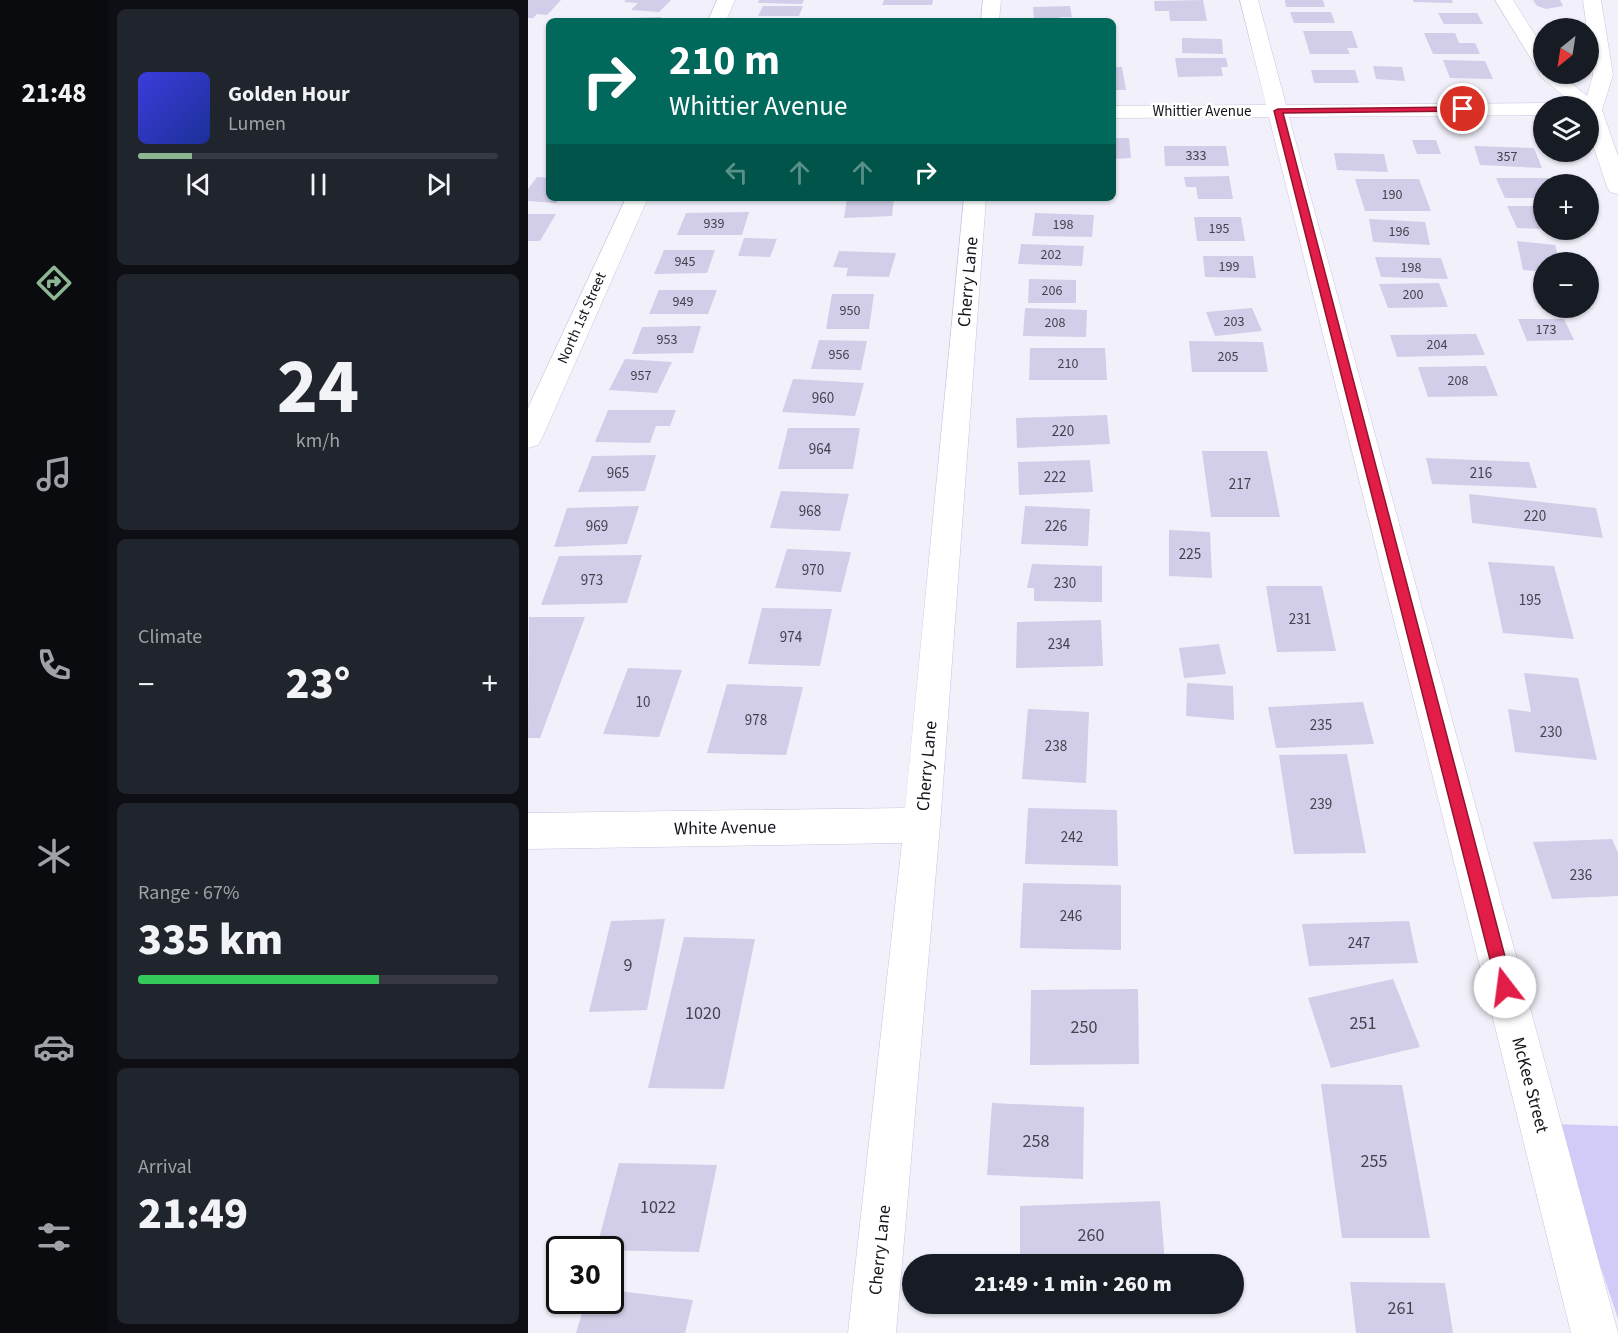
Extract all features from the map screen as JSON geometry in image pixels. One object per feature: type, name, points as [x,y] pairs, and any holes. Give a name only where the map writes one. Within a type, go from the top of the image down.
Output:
[{"type":"street","points":[[718,18],[726,0]]},
{"type":"street","points":[[990,18],[992,0]]},
{"type":"street","name":"McKee Street","points":[[1249,0],[1595,1333]]},
{"type":"street","points":[[1504,0],[1533,47]]},
{"type":"street","points":[[1592,0],[1603,75],[1597,96]]},
{"type":"street","points":[[1562,84],[1577,96]]},
{"type":"street","name":"Whittier Avenue","points":[[1116,112],[1533,109]]},
{"type":"street","points":[[1599,128],[1618,187]]},
{"type":"street","name":"North 1st Street","points":[[528,438],[636,201]]},
{"type":"street","name":"Cherry Lane","points":[[872,1333],[922,825],[975,201]]},
{"type":"street","name":"White Avenue","points":[[528,831],[922,825]]},
{"type":"shaded area","points":[[1553,1124],[1618,1126],[1618,1319]]},
{"type":"building","points":[[528,0],[561,0],[547,15],[537,14],[533,18],[528,18]]},
{"type":"building","points":[[626,0],[671,0],[659,12],[631,10],[638,3],[624,2]]},
{"type":"building","points":[[759,0],[804,0],[802,4],[758,3]]},
{"type":"building","points":[[884,0],[933,0],[932,5],[882,5]]},
{"type":"building","points":[[1203,0],[1207,21],[1170,21],[1169,11],[1155,11],[1154,1]]},
{"type":"building","points":[[1285,0],[1323,0],[1325,7],[1286,7]]},
{"type":"building","points":[[1413,0],[1452,0],[1453,3],[1413,2]]},
{"type":"building","points":[[1533,0],[1560,0],[1563,6],[1546,9],[1537,6]]},
{"type":"building","points":[[763,6],[803,6],[799,16],[758,16]]},
{"type":"building","points":[[1070,6],[1072,17],[1034,18],[1033,7]]},
{"type":"building","points":[[1290,12],[1331,12],[1335,23],[1294,23]]},
{"type":"building","points":[[1438,13],[1477,13],[1483,24],[1444,24]]},
{"type":"building","points":[[1303,31],[1352,31],[1358,48],[1347,48],[1350,54],[1310,54]]},
{"type":"building","points":[[1424,33],[1455,33],[1459,43],[1475,43],[1480,54],[1433,54]]},
{"type":"building","points":[[1182,38],[1222,39],[1223,54],[1182,53]]},
{"type":"building","points":[[1175,58],[1226,58],[1228,67],[1221,67],[1223,76],[1178,77]]},
{"type":"building","points":[[1443,60],[1485,61],[1493,79],[1450,78]]},
{"type":"building","points":[[1373,66],[1402,67],[1405,81],[1376,79]]},
{"type":"building","points":[[1116,67],[1122,67],[1126,90],[1116,90]]},
{"type":"building","points":[[1311,70],[1355,70],[1359,83],[1314,83]]},
{"type":"building","points":[[1116,138],[1129,138],[1131,158],[1116,159]]},
{"type":"building","points":[[1412,140],[1436,140],[1441,154],[1417,154]]},
{"type":"building","points":[[1164,146],[1226,146],[1229,166],[1165,166]]},
{"type":"building","points":[[1474,146],[1533,148],[1533,162],[1540,162],[1542,168],[1480,165]]},
{"type":"building","points":[[1334,153],[1384,154],[1388,172],[1337,170]]},
{"type":"building","points":[[1229,176],[1233,199],[1198,199],[1196,187],[1186,187],[1184,177]]},
{"type":"building","points":[[537,177],[546,178],[546,201],[558,201],[556,203],[528,201],[528,189]]},
{"type":"building","points":[[1496,178],[1533,178],[1533,198],[1505,198]]},
{"type":"building","points":[[1355,179],[1419,179],[1431,211],[1365,211]]},
{"type":"building","points":[[847,201],[894,201],[892,216],[844,218]]},
{"type":"building","points":[[1507,206],[1533,206],[1533,229],[1517,228]]},
{"type":"building","points":[[749,212],[742,235],[677,235],[686,213]]},
{"type":"building","points":[[1035,213],[1094,215],[1092,237],[1032,236]]},
{"type":"building","points":[[528,214],[556,214],[540,241],[528,241]]},
{"type":"building","points":[[1194,217],[1241,217],[1245,241],[1197,241]]},
{"type":"building","points":[[1369,219],[1425,222],[1430,245],[1373,242]]},
{"type":"building","points":[[744,238],[777,239],[770,257],[738,256]]},
{"type":"building","points":[[1517,241],[1555,245],[1557,252],[1533,252],[1533,271],[1523,270]]},
{"type":"building","points":[[1021,244],[1084,246],[1082,266],[1018,264]]},
{"type":"building","points":[[664,250],[715,250],[707,273],[654,274]]},
{"type":"building","points":[[839,251],[896,253],[889,277],[846,276],[848,268],[833,267]]},
{"type":"building","points":[[1203,256],[1253,256],[1256,278],[1205,277]]},
{"type":"building","points":[[1375,257],[1441,258],[1448,279],[1381,277]]},
{"type":"building","points":[[1029,279],[1076,280],[1076,303],[1028,303]]},
{"type":"building","points":[[1439,283],[1448,307],[1388,308],[1379,284]]},
{"type":"building","points":[[659,290],[717,290],[708,314],[649,314]]},
{"type":"building","points":[[832,294],[874,294],[869,329],[826,329]]},
{"type":"building","points":[[1025,308],[1087,310],[1086,337],[1023,336]]},
{"type":"building","points":[[1252,308],[1262,331],[1215,336],[1206,312]]},
{"type":"building","points":[[1518,319],[1564,319],[1574,340],[1527,341]]},
{"type":"building","points":[[701,326],[693,353],[632,354],[642,327]]},
{"type":"building","points":[[1476,334],[1485,355],[1397,357],[1390,335]]},
{"type":"building","points":[[819,340],[867,341],[861,370],[811,369]]},
{"type":"building","points":[[1189,341],[1263,342],[1268,372],[1192,372]]},
{"type":"building","points":[[1030,348],[1105,348],[1107,380],[1029,380]]},
{"type":"building","points":[[625,359],[672,362],[657,393],[609,390]]},
{"type":"building","points":[[1486,366],[1498,396],[1428,397],[1418,367]]},
{"type":"building","points":[[793,379],[864,383],[855,416],[782,412]]},
{"type":"building","points":[[608,410],[676,410],[670,426],[656,426],[650,443],[595,442]]},
{"type":"building","points":[[1107,415],[1110,444],[1017,448],[1016,418]]},
{"type":"building","points":[[788,428],[860,428],[853,469],[778,469]]},
{"type":"building","points":[[1202,451],[1267,451],[1280,517],[1211,517]]},
{"type":"building","points":[[656,455],[645,491],[578,492],[592,456]]},
{"type":"building","points":[[1426,458],[1529,462],[1537,488],[1432,484]]},
{"type":"building","points":[[1090,460],[1093,492],[1019,495],[1018,462]]},
{"type":"building","points":[[781,491],[849,494],[840,531],[770,528]]},
{"type":"building","points":[[1469,494],[1596,508],[1603,538],[1472,523]]},
{"type":"building","points":[[639,506],[627,544],[554,547],[567,508]]},
{"type":"building","points":[[1025,506],[1090,509],[1088,546],[1021,544]]},
{"type":"building","points":[[1169,530],[1210,532],[1212,578],[1169,576]]},
{"type":"building","points":[[787,549],[851,552],[841,592],[775,588]]},
{"type":"building","points":[[642,555],[627,603],[541,605],[559,556]]},
{"type":"building","points":[[1488,562],[1554,566],[1574,639],[1503,633]]},
{"type":"building","points":[[1032,564],[1102,566],[1102,602],[1034,601],[1034,588],[1027,588]]},
{"type":"building","points":[[1266,586],[1322,586],[1336,651],[1277,652]]},
{"type":"building","points":[[762,608],[832,609],[820,666],[748,664]]},
{"type":"building","points":[[529,617],[585,617],[540,738],[528,738]]},
{"type":"building","points":[[1101,620],[1103,666],[1016,668],[1017,622]]},
{"type":"building","points":[[1219,644],[1226,674],[1184,678],[1179,648]]},
{"type":"building","points":[[628,668],[682,670],[659,737],[603,734]]},
{"type":"building","points":[[1524,673],[1578,678],[1597,760],[1515,752],[1508,709],[1531,712]]},
{"type":"building","points":[[1187,683],[1233,686],[1234,720],[1186,716]]},
{"type":"building","points":[[727,684],[803,687],[786,755],[707,753]]},
{"type":"building","points":[[1363,702],[1374,744],[1276,748],[1268,707]]},
{"type":"building","points":[[1028,709],[1089,712],[1086,783],[1022,779]]},
{"type":"building","points":[[1347,754],[1366,853],[1294,854],[1279,755]]},
{"type":"building","points":[[1028,808],[1117,810],[1118,866],[1025,864]]},
{"type":"building","points":[[1612,839],[1618,853],[1618,896],[1552,899],[1533,842]]},
{"type":"building","points":[[1023,883],[1121,885],[1121,950],[1020,948]]},
{"type":"building","points":[[665,919],[647,1010],[589,1012],[611,921]]},
{"type":"building","points":[[1409,921],[1418,963],[1309,966],[1302,924]]},
{"type":"building","points":[[684,937],[755,939],[724,1089],[648,1088]]},
{"type":"building","points":[[1393,979],[1420,1047],[1331,1068],[1308,998]]},
{"type":"building","points":[[1138,989],[1139,1064],[1030,1065],[1031,990]]},
{"type":"building","points":[[1321,1084],[1402,1085],[1430,1238],[1342,1238]]},
{"type":"building","points":[[992,1103],[1084,1107],[1083,1179],[987,1175]]},
{"type":"building","points":[[619,1163],[717,1165],[699,1252],[624,1251],[624,1236],[600,1236]]},
{"type":"building","points":[[1160,1201],[1164,1254],[1020,1254],[1020,1206]]},
{"type":"building","points":[[1350,1282],[1445,1283],[1453,1333],[1356,1333]]},
{"type":"building","points":[[624,1292],[693,1300],[685,1333],[576,1333],[582,1314],[624,1314]]},
{"type":"route","points":[[1463,109],[1278,111],[1505,987]]}]
